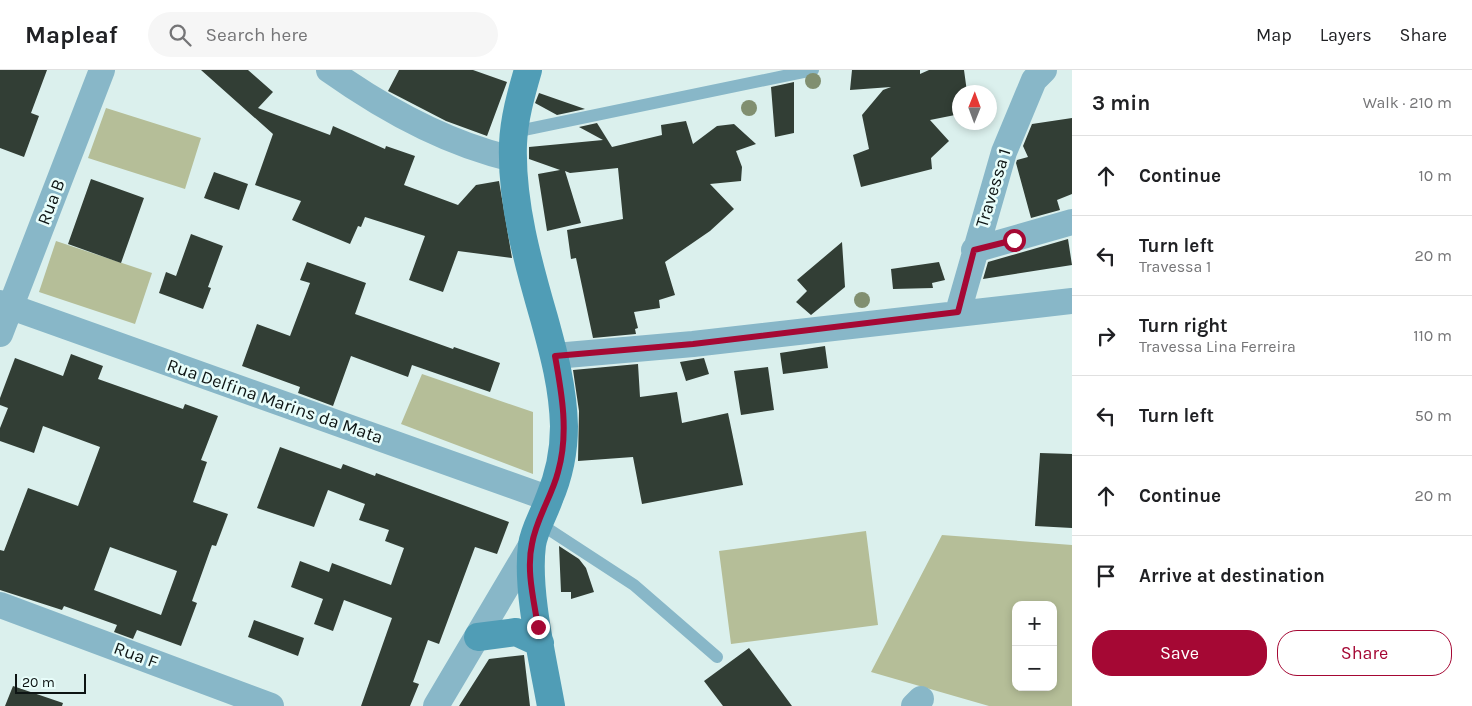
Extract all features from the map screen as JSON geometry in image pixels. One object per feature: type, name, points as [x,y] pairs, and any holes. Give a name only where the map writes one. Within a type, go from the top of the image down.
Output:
[{"type":"street","name":"Rua B","points":[[0,334],[5,304],[102,70]]},
{"type":"street","points":[[329,70],[360,92],[426,128],[474,148],[513,159]]},
{"type":"street","points":[[528,70],[520,98],[514,132],[513,159],[525,244],[555,356],[562,395],[563,449],[540,522],[532,585],[551,706]]},
{"type":"street","name":"Travessa 1","points":[[958,312],[974,250],[1004,152],[1021,107],[1034,80],[1044,70]]},
{"type":"street","points":[[974,250],[1072,222]]},
{"type":"street","points":[[555,356],[693,344],[958,312],[1072,301]]},
{"type":"street","name":"Rua Delfina Marins da Mata","points":[[5,304],[540,522]]},
{"type":"street","points":[[436,706],[478,637],[540,522]]},
{"type":"street","name":"Rua F","points":[[0,605],[271,706]]},
{"type":"street","points":[[478,637],[516,632],[540,643]]},
{"type":"lane","points":[[514,132],[813,70]]},
{"type":"lane","points":[[540,522],[634,585],[717,656]]},
{"type":"green space","points":[[106,108],[201,138],[185,189],[88,158]]},
{"type":"green space","points":[[56,241],[152,273],[135,324],[39,292]]},
{"type":"green space","points":[[422,374],[533,412],[533,474],[401,424]]},
{"type":"green space","points":[[866,531],[878,625],[731,644],[719,551]]},
{"type":"green space","points":[[942,535],[1072,545],[1072,706],[989,706],[871,672]]},
{"type":"building","points":[[0,70],[47,70],[31,113],[39,116],[24,157],[0,148]]},
{"type":"building","points":[[201,70],[248,70],[273,92],[258,108],[330,135],[333,126],[385,149],[386,146],[415,156],[404,185],[458,205],[476,185],[499,181],[512,258],[458,251],[443,292],[409,280],[425,236],[365,217],[361,227],[358,226],[350,244],[292,220],[301,201],[255,185],[273,134]]},
{"type":"building","points":[[399,70],[473,70],[507,82],[487,136],[446,121],[388,91]]},
{"type":"building","points":[[852,70],[920,70],[920,74],[929,70],[964,70],[966,85],[952,85],[952,116],[930,120],[949,141],[931,158],[932,169],[861,187],[853,155],[869,149],[862,115],[883,90],[891,87],[850,90]]},
{"type":"building","points":[[794,82],[794,133],[775,137],[771,87]]},
{"type":"building","points":[[539,93],[585,109],[557,115],[535,103]]},
{"type":"building","points":[[1072,118],[1072,194],[1057,200],[1060,210],[1031,218],[1016,163],[1017,160],[1028,157],[1023,146],[1032,124]]},
{"type":"building","points":[[686,121],[693,144],[717,126],[734,124],[756,144],[736,151],[742,167],[741,181],[710,184],[734,209],[710,231],[665,262],[675,295],[659,300],[660,308],[634,312],[638,328],[635,329],[636,334],[593,338],[576,258],[571,259],[567,230],[623,219],[618,168],[570,173],[565,171],[581,223],[547,231],[538,174],[560,170],[529,159],[529,147],[603,140],[579,127],[597,123],[612,147],[662,135],[661,125]]},
{"type":"building","points":[[214,172],[248,184],[239,210],[204,198]]},
{"type":"building","points":[[91,179],[144,198],[121,263],[68,244]]},
{"type":"building","points":[[191,234],[223,246],[208,287],[211,288],[203,309],[159,293],[166,272],[176,276]]},
{"type":"building","points":[[1068,239],[1072,265],[983,279],[988,262]]},
{"type":"building","points":[[842,242],[845,287],[811,315],[796,302],[807,291],[797,280]]},
{"type":"building","points":[[307,262],[366,283],[355,314],[453,349],[454,347],[500,363],[490,392],[412,365],[408,377],[351,356],[333,406],[298,393],[300,387],[242,366],[257,324],[290,336],[310,283],[300,280]]},
{"type":"building","points":[[939,262],[945,280],[932,283],[933,288],[893,289],[891,269]]},
{"type":"building","points":[[825,346],[828,368],[783,374],[780,353]]},
{"type":"building","points":[[71,354],[103,366],[98,379],[183,409],[185,404],[218,416],[201,460],[207,462],[193,502],[228,514],[216,546],[212,545],[192,601],[197,603],[181,646],[137,630],[133,639],[114,632],[117,625],[64,606],[62,610],[0,590],[0,550],[4,551],[28,488],[78,506],[100,447],[43,426],[34,453],[0,441],[0,428],[8,408],[0,405],[0,398],[15,358],[63,376]],"holes":[[[110,547],[177,571],[161,615],[94,590]]]},
{"type":"building","points":[[704,358],[709,374],[686,381],[680,362]]},
{"type":"building","points":[[638,364],[640,397],[677,392],[682,423],[728,413],[743,485],[642,504],[633,457],[578,461],[579,411],[573,370]]},
{"type":"building","points":[[768,367],[774,410],[741,415],[734,371]]},
{"type":"building","points":[[280,447],[341,469],[343,464],[375,476],[376,473],[509,522],[497,554],[475,547],[439,644],[428,640],[413,682],[419,684],[410,706],[361,706],[392,618],[344,600],[333,631],[314,624],[323,599],[291,587],[300,561],[329,572],[332,563],[391,585],[404,548],[385,541],[389,530],[359,520],[365,504],[328,490],[314,527],[257,508]]},
{"type":"building","points":[[1040,453],[1072,454],[1072,528],[1035,526]]},
{"type":"building","points":[[559,546],[579,559],[586,568],[594,592],[571,599],[571,592],[561,592]]},
{"type":"building","points":[[254,620],[304,638],[298,656],[248,637]]},
{"type":"building","points":[[749,648],[792,706],[723,706],[704,681]]},
{"type":"building","points":[[524,655],[530,706],[459,706],[489,659]]},
{"type":"building","points":[[13,686],[63,703],[62,706],[5,706]]},
{"type":"route","points":[[538,627],[532,585],[532,544],[550,499],[559,471],[563,449],[562,395],[555,356],[693,344],[958,312],[974,250],[1014,240]]}]
